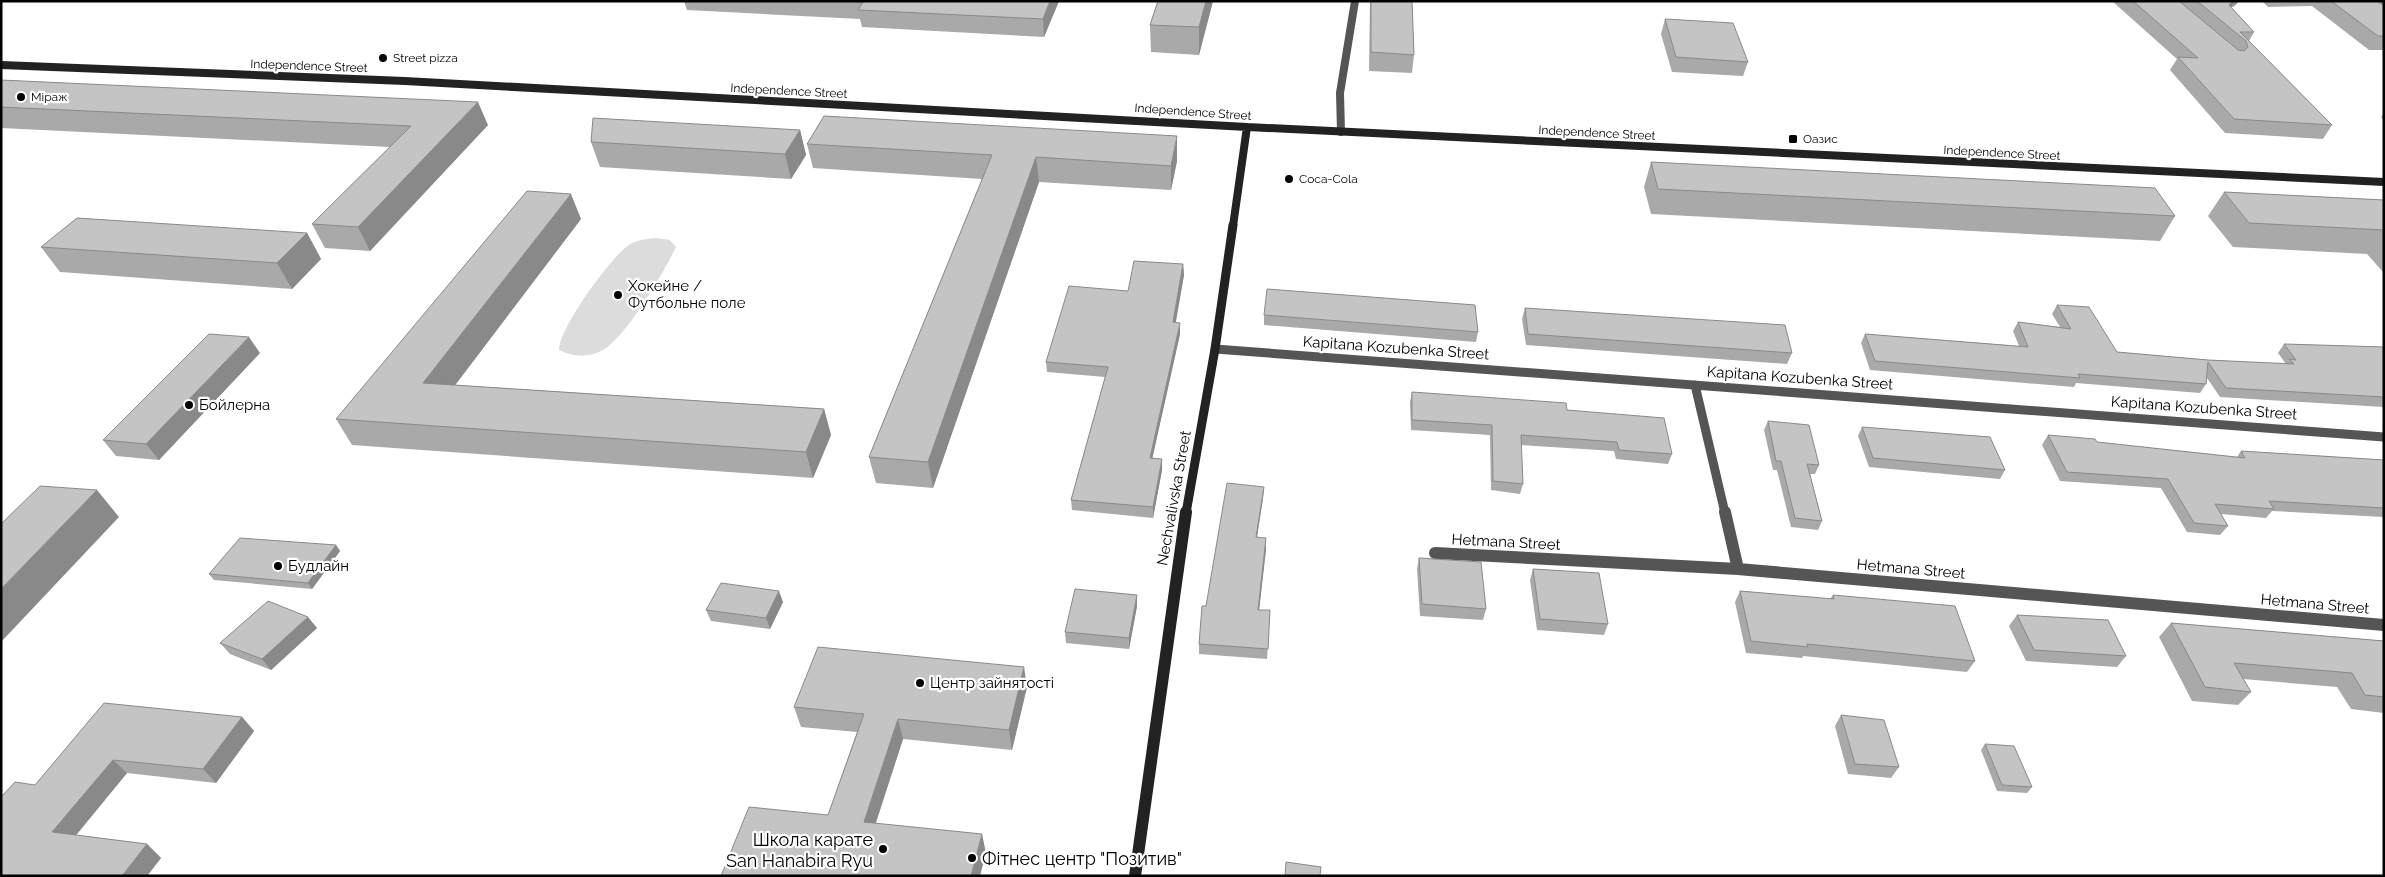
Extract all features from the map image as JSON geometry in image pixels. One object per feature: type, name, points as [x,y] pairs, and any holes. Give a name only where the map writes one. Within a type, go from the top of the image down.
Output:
[{"type":"street","points":[[1341,132],[1340,93],[1355,1]]},
{"type":"street","name":"Independence Street","points":[[1,65],[405,81],[1341,132],[2384,182]]},
{"type":"street","name":"Nechvalivska Street","points":[[1135,876],[1178,560],[1215,349],[1247,127]]},
{"type":"street","name":"Kapitana Kozubenka Street","points":[[1215,349],[2384,437]]},
{"type":"street","points":[[1694,385],[1738,569]]},
{"type":"street","name":"Hetmana Street","points":[[1435,553],[1738,569],[2384,625]]},
{"type":"shaded area","name":"Хокейне / Футбольне поле","points":[[656,238],[670,240],[676,247],[654,287],[622,332],[603,350],[592,354],[576,355],[559,350],[561,340],[575,312],[608,266],[629,245],[641,240]]},
{"type":"building","points":[[852,1],[1050,1],[1043,19],[858,10],[863,2]]},
{"type":"building","points":[[1158,1],[1206,1],[1199,27],[1150,25]]},
{"type":"building","points":[[1371,1],[1412,1],[1414,55],[1371,52]]},
{"type":"building","points":[[2133,1],[2179,1],[2238,50],[2244,51],[2248,47],[2246,41],[2197,1],[2233,1],[2229,5],[2254,32],[2240,32],[2332,125],[2234,119],[2178,57],[2198,58]]},
{"type":"building","points":[[2331,1],[2377,1],[2384,6],[2384,36],[2378,36]]},
{"type":"building","points":[[1665,19],[1733,23],[1748,62],[1676,57]]},
{"type":"building","points":[[1,80],[478,102],[358,227],[312,224],[411,126],[1,107]]},
{"type":"building","points":[[824,116],[1177,136],[1171,166],[1036,157],[928,462],[869,457],[992,155],[807,144]]},
{"type":"building","points":[[593,118],[800,130],[785,154],[591,142]]},
{"type":"building","points":[[1651,162],[2155,188],[2175,216],[1658,189]]},
{"type":"building","points":[[527,191],[571,194],[423,383],[824,409],[806,452],[336,419]]},
{"type":"building","points":[[2224,192],[2384,200],[2384,230],[2249,223]]},
{"type":"building","points":[[77,218],[307,233],[277,263],[41,247]]},
{"type":"building","points":[[1134,261],[1183,264],[1173,322],[1180,323],[1150,458],[1162,459],[1153,507],[1071,500],[1108,367],[1046,362],[1069,286],[1128,291]]},
{"type":"building","points":[[1267,289],[1475,305],[1478,332],[1264,315]]},
{"type":"building","points":[[2057,305],[2089,307],[2117,352],[2208,360],[2294,364],[2289,359],[2296,360],[2284,344],[2384,347],[2384,397],[2226,388],[2208,362],[2206,384],[2078,374],[2080,378],[1875,361],[1865,334],[2028,347],[2018,322],[2071,329]]},
{"type":"building","points":[[1525,308],[1785,325],[1792,353],[1528,334]]},
{"type":"building","points":[[209,334],[249,337],[146,444],[103,440]]},
{"type":"building","points":[[1412,392],[1566,403],[1567,410],[1664,418],[1672,454],[1619,450],[1617,442],[1521,435],[1523,484],[1493,481],[1492,425],[1412,420]]},
{"type":"building","points":[[1768,421],[1809,425],[1819,465],[1807,464],[1822,521],[1795,518],[1781,461],[1776,461]]},
{"type":"building","points":[[1862,427],[1990,437],[2005,470],[1873,458]]},
{"type":"building","points":[[2048,435],[2245,458],[2241,451],[2384,460],[2384,508],[2269,501],[2274,509],[2215,504],[2228,526],[2194,523],[2168,479],[2067,472]]},
{"type":"building","points":[[1227,483],[1264,487],[1256,537],[1266,538],[1258,610],[1270,610],[1268,649],[1199,644],[1202,606],[1206,606]]},
{"type":"building","points":[[40,486],[97,490],[1,589],[1,524]]},
{"type":"building","name":"Будлайн","points":[[240,538],[336,545],[308,583],[209,574]]},
{"type":"building","points":[[1419,558],[1481,562],[1486,609],[1422,604]]},
{"type":"building","points":[[1533,569],[1599,573],[1608,624],[1540,619]]},
{"type":"building","points":[[721,583],[779,591],[766,618],[706,610]]},
{"type":"building","points":[[1075,589],[1137,595],[1129,638],[1065,632]]},
{"type":"building","points":[[1740,591],[1834,599],[1833,595],[1955,606],[1975,661],[1807,644],[1808,647],[1751,641]]},
{"type":"building","points":[[268,601],[308,617],[262,659],[220,643]]},
{"type":"building","points":[[2017,615],[2108,620],[2126,656],[2034,650]]},
{"type":"building","points":[[2171,623],[2384,641],[2384,697],[2365,695],[2352,673],[2234,663],[2251,692],[2205,687]]},
{"type":"building","points":[[818,647],[1024,667],[1009,730],[898,719],[864,822],[982,834],[971,876],[721,876],[749,807],[828,815],[864,714],[794,707]]},
{"type":"building","points":[[104,703],[242,717],[203,769],[113,760],[52,832],[147,844],[122,876],[1,876],[1,797],[15,782],[35,785]]},
{"type":"building","points":[[1841,715],[1884,720],[1899,767],[1855,764]]},
{"type":"building","points":[[1985,744],[2014,746],[2032,787],[2002,785]]},
{"type":"building","points":[[1286,862],[1321,867],[1320,876],[1285,876]]},
{"type":"place","name":"Street pizza","points":[[383,58]]},
{"type":"place","name":"Міраж","points":[[21,97]]},
{"type":"place","name":"Оазис","points":[[1793,139]]},
{"type":"place","name":"Coca-Cola","points":[[1289,179]]},
{"type":"place","name":"Хокейне / Футбольне поле","points":[[618,295]]},
{"type":"place","name":"Бойлерна","points":[[189,405]]},
{"type":"place","name":"Будлайн","points":[[278,566]]},
{"type":"place","name":"Центр зайнятості","points":[[920,683]]},
{"type":"place","name":"Школа карате San Hanabira Ryu","points":[[883,849]]},
{"type":"place","name":"Фітнес центр \"Позитив\"","points":[[972,858]]}]
